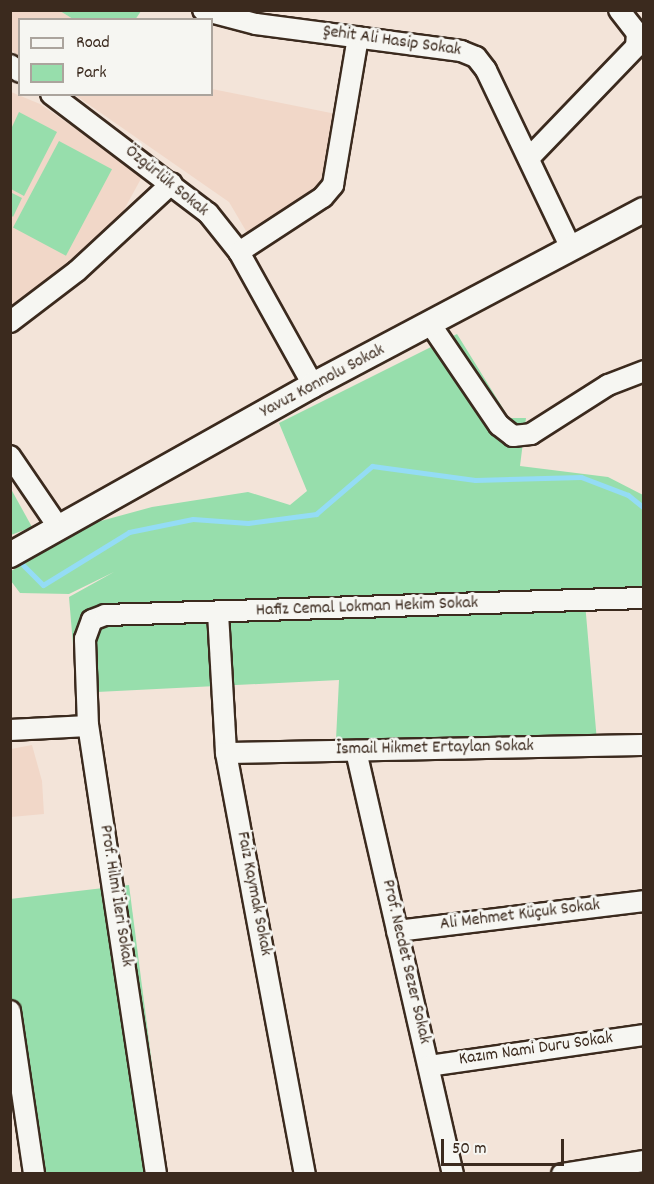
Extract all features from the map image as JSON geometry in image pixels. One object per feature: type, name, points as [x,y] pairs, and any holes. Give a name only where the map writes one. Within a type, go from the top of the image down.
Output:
[{"type":"street","name":"Şehit Ali Hasip Sokak","points":[[203,10],[257,17],[358,37],[461,51],[476,57],[486,70],[571,248]]},
{"type":"street","points":[[529,158],[636,47],[637,33],[619,10]]},
{"type":"street","points":[[239,252],[330,190],[358,37]]},
{"type":"street","name":"Özgürlük Sokak","points":[[54,96],[172,183],[208,213],[239,252],[313,385]]},
{"type":"street","points":[[10,322],[77,271],[172,183]]},
{"type":"street","name":"Yavuz Konnolu Sokak","points":[[17,550],[313,385],[431,325],[642,212]]},
{"type":"street","points":[[431,325],[499,426],[513,436],[531,434],[608,385],[644,371]]},
{"type":"street","points":[[10,456],[59,528]]},
{"type":"street","name":"Hafiz Cemal Lokman Hekim Sokak","points":[[92,620],[105,615],[644,598]]},
{"type":"street","name":"Faiz Kaymak Sokak","points":[[218,613],[226,753],[305,1173]]},
{"type":"street","name":"Prof. Hilmi İleri Sokak","points":[[92,620],[85,639],[88,726],[156,1173]]},
{"type":"street","points":[[10,730],[88,726]]},
{"type":"street","name":"İsmail Hikmet Ertaylan Sokak","points":[[226,753],[644,745]]},
{"type":"street","name":"Prof. Necdet Sezer Sokak","points":[[356,751],[453,1173]]},
{"type":"street","name":"Ali Mehmet Küçuk Sokak","points":[[397,931],[644,901]]},
{"type":"street","points":[[10,1011],[34,1173]]},
{"type":"street","name":"Kazım Nami Duru Sokak","points":[[429,1066],[644,1035]]},
{"type":"street","points":[[562,1173],[601,1170],[644,1161]]},
{"type":"shaded area","points":[[11,11],[60,11],[71,18],[18,18],[18,55],[11,50]]},
{"type":"shaded area","points":[[213,89],[336,114],[333,178],[249,236],[229,202],[76,96],[213,96]]},
{"type":"shaded area","points":[[11,92],[40,104],[143,175],[119,219],[88,256],[11,315]]},
{"type":"shaded area","points":[[32,745],[42,781],[44,814],[11,817],[11,749]]},
{"type":"green space","points":[[60,11],[141,11],[136,18],[71,18]]},
{"type":"green space","points":[[19,112],[57,132],[24,196],[11,189],[11,129]]},
{"type":"green space","points":[[59,141],[112,169],[66,256],[13,228]]},
{"type":"green space","points":[[10,192],[22,198],[13,217],[11,215]]},
{"type":"green space","points":[[457,334],[509,418],[526,418],[520,466],[608,477],[643,495],[643,588],[584,591],[598,753],[335,759],[339,680],[77,693],[69,597],[114,572],[69,594],[20,593],[11,581],[11,571],[97,522],[152,507],[248,492],[290,505],[307,491],[279,423]]},
{"type":"green space","points":[[11,489],[32,527],[10,535]]},
{"type":"green space","points":[[129,885],[166,1173],[23,1173],[10,1082],[10,899]]},
{"type":"waterway","points":[[16,558],[43,585],[129,532],[193,519],[248,523],[316,514],[372,466],[475,480],[581,477],[628,495],[644,508]]}]
